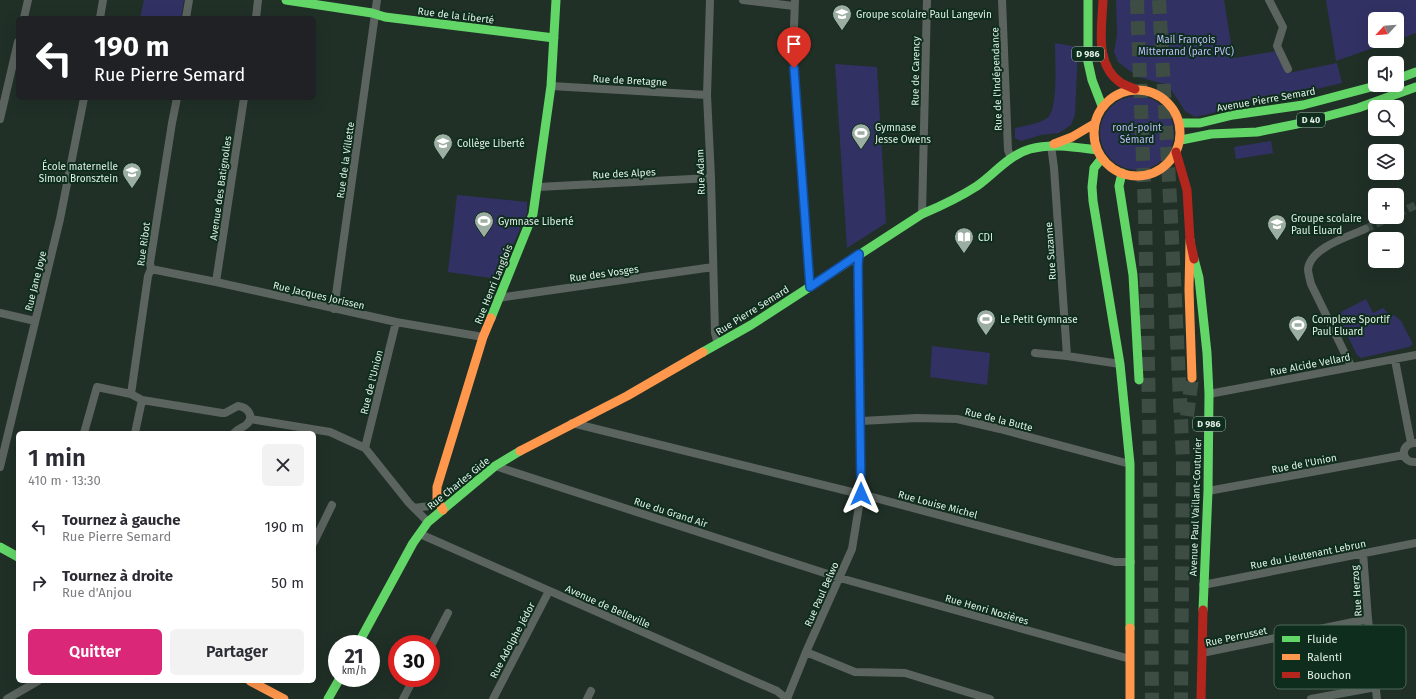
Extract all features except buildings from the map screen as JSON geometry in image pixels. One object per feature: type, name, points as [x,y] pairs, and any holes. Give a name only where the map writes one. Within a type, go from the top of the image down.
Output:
[{"type":"main road","name":"Rue de la Liberté","points":[[286,0],[376,14],[384,17],[554,38]]},
{"type":"main road","name":"Rue Henri Langlois","points":[[437,501],[437,487],[483,337],[533,214],[551,86],[556,0]]},
{"type":"main road","name":"D 986","points":[[1088,0],[1088,62],[1092,80],[1102,106]]},
{"type":"main road","name":"D 986","points":[[1103,0],[1101,44],[1104,64],[1112,77],[1123,85],[1135,89]]},
{"type":"main road","points":[[1404,76],[1416,72]]},
{"type":"main road","name":"Avenue Pierre Semard","points":[[1180,123],[1200,123],[1233,115],[1303,105],[1368,88]]},
{"type":"main road","name":"D 40","points":[[1181,140],[1208,134],[1241,134],[1283,127],[1349,111],[1416,88]]},
{"type":"main road","points":[[1135,89],[1146,90],[1158,94],[1168,102],[1180,123],[1181,140],[1176,152],[1169,162],[1159,170],[1147,175],[1134,176],[1122,174],[1111,167],[1099,154],[1094,137],[1094,124],[1102,106],[1116,95],[1135,89]]},
{"type":"main road","name":"Rue Pierre Semard","points":[[1050,146],[1072,137],[1094,124]]},
{"type":"main road","name":"Rue Pierre Semard","points":[[627,396],[751,325],[922,214],[949,203],[977,185],[1019,153],[1035,147],[1050,146],[1099,154]]},
{"type":"main road","name":"Avenue Paul Vaillant-Couturier","points":[[1176,152],[1187,190],[1190,240],[1199,278],[1207,353],[1209,394],[1208,491],[1203,585],[1201,699]]},
{"type":"main road","points":[[1099,154],[1094,168],[1092,187],[1093,201],[1120,364],[1130,464],[1130,699]]},
{"type":"main road","points":[[1122,174],[1119,186],[1133,275],[1139,380]]},
{"type":"main road","points":[[1190,240],[1189,290],[1192,378]]},
{"type":"main road","name":"Rue Charles Gide","points":[[363,635],[410,548],[428,522],[495,466],[527,446],[627,396]]},
{"type":"main road","points":[[437,501],[443,510]]},
{"type":"main road","points":[[0,547],[16,556]]},
{"type":"main road","points":[[254,683],[284,699]]},
{"type":"main road","points":[[328,699],[335,687]]},
{"type":"street","points":[[24,16],[28,0]]},
{"type":"street","points":[[100,16],[103,0]]},
{"type":"street","points":[[186,16],[189,0]]},
{"type":"street","points":[[256,16],[258,0]]},
{"type":"street","name":"Rue de la Villette","points":[[334,309],[378,0]]},
{"type":"street","name":"Rue Adam","points":[[710,0],[707,95],[711,178],[715,333],[718,344]]},
{"type":"street","points":[[743,0],[795,3],[793,53],[810,287]]},
{"type":"street","name":"Rue de Carency","points":[[922,214],[927,0]]},
{"type":"street","name":"Rue de l'Indépendance","points":[[1002,0],[1008,150],[1011,158]]},
{"type":"street","points":[[1269,0],[1283,27],[1277,46],[1288,69]]},
{"type":"street","points":[[0,118],[16,50]]},
{"type":"street","name":"Rue de Bretagne","points":[[551,86],[707,95]]},
{"type":"street","name":"Rue Jane Joye","points":[[0,467],[60,219],[84,100]]},
{"type":"street","name":"Rue Ribot","points":[[131,394],[148,276],[151,269],[150,263],[177,100]]},
{"type":"street","name":"Avenue des Batignolles","points":[[216,282],[244,100]]},
{"type":"street","name":"Rue Suzanne","points":[[1050,146],[1054,168],[1067,356]]},
{"type":"street","name":"Rue des Alpes","points":[[538,187],[711,178]]},
{"type":"street","points":[[1351,366],[1311,284],[1308,270],[1311,260],[1316,253],[1365,229]]},
{"type":"street","name":"Rue Paul Belwo","points":[[787,699],[806,652],[852,549],[861,494],[859,254]]},
{"type":"street","name":"Rue des Vosges","points":[[498,298],[713,267]]},
{"type":"street","name":"Rue Jacques Jorissen","points":[[151,269],[396,322],[483,337]]},
{"type":"street","points":[[0,312],[35,321]]},
{"type":"street","name":"Rue de l'Union","points":[[366,448],[396,322]]},
{"type":"street","points":[[1035,353],[1120,364]]},
{"type":"street","name":"Rue Alcide Vellard","points":[[1209,394],[1351,366],[1395,360],[1416,355]]},
{"type":"street","points":[[1395,360],[1414,443],[1407,446],[1404,450],[1404,455],[1410,462],[1416,463]]},
{"type":"street","points":[[85,431],[97,387],[131,394],[142,400],[222,414],[238,406],[244,407],[249,412],[250,419],[247,424],[236,431]]},
{"type":"street","points":[[135,431],[142,400]]},
{"type":"street","name":"Rue de la Butte","points":[[861,421],[917,418],[957,419],[1000,428],[1130,464]]},
{"type":"street","points":[[250,419],[330,432],[366,448],[414,508],[428,522]]},
{"type":"street","name":"Rue Louise Michel","points":[[572,423],[861,494],[1115,562],[1131,562]]},
{"type":"street","name":"Rue de l'Union","points":[[1208,491],[1404,455]]},
{"type":"street","name":"Rue du Grand Air","points":[[495,466],[840,578]]},
{"type":"street","points":[[414,508],[429,506],[437,501]]},
{"type":"street","points":[[316,538],[332,505]]},
{"type":"street","name":"Avenue de Belleville","points":[[420,534],[777,691],[787,699]]},
{"type":"street","name":"Rue du Lieutenant Lebrun","points":[[1203,585],[1416,543]]},
{"type":"street","name":"Rue Herzog","points":[[1364,553],[1369,625]]},
{"type":"street","name":"Rue Henri Nozières","points":[[840,578],[1130,659]]},
{"type":"street","name":"Rue Adolphe Jédor","points":[[493,699],[549,591]]},
{"type":"street","points":[[437,635],[448,613]]},
{"type":"street","name":"Rue Perrusset","points":[[1339,625],[1368,619]]},
{"type":"street","name":"Rue Perrusset","points":[[1202,653],[1274,638]]},
{"type":"street","points":[[806,652],[855,672],[905,673],[990,699]]},
{"type":"street","points":[[8,699],[35,683]]},
{"type":"street","points":[[403,699],[409,687]]},
{"type":"street","points":[[1311,699],[1365,689]]},
{"type":"street","name":"Rue Herzog","points":[[1376,689],[1377,699]]},
{"type":"green space","points":[[144,0],[184,0],[181,16],[140,16]]},
{"type":"green space","name":"Mail François Mitterrand (parc PVC)","points":[[1116,0],[1224,0],[1231,53],[1235,58],[1277,51],[1288,73],[1337,63],[1342,83],[1195,117],[1185,111],[1168,85],[1138,77],[1118,62],[1114,52],[1117,35]]},
{"type":"green space","points":[[1326,0],[1416,0],[1416,33],[1404,37],[1404,12],[1368,12],[1368,48],[1373,48],[1336,61]]},
{"type":"green space","points":[[1055,43],[1078,47],[1075,115],[1071,125],[1059,133],[1041,135],[1021,141],[1015,138],[1015,128],[1043,121],[1049,116],[1052,110],[1055,92]]},
{"type":"green space","name":"Gymnase Jesse Owens","points":[[835,64],[877,67],[886,223],[847,248]]},
{"type":"green space","name":"rond-point Sémard","points":[[1137,96],[1151,99],[1163,107],[1171,119],[1174,133],[1171,147],[1163,159],[1151,167],[1137,170],[1123,167],[1111,159],[1103,147],[1100,133],[1103,119],[1111,107],[1123,99]]},
{"type":"green space","points":[[1271,141],[1273,153],[1236,159],[1234,147]]},
{"type":"green space","name":"Gymnase Liberté","points":[[457,195],[527,202],[527,213],[498,279],[448,272]]},
{"type":"green space","points":[[1366,299],[1373,313],[1383,308],[1391,316],[1394,315],[1401,321],[1412,342],[1412,345],[1361,358],[1357,355],[1337,314]]},
{"type":"green space","points":[[932,346],[990,353],[987,385],[930,377]]},
{"type":"tunnel","points":[[1137,0],[1145,212],[1150,466],[1152,699]]},
{"type":"tunnel","points":[[1159,0],[1183,460],[1181,699]]},
{"type":"tunnel","points":[[1404,211],[1416,205]]},
{"type":"tunnel","points":[[1365,229],[1375,224]]},
{"type":"tunnel","points":[[1187,416],[1192,378]]},
{"type":"traffic: fast","points":[[286,0],[372,13],[385,17],[554,38]]},
{"type":"traffic: fast","points":[[491,318],[533,214],[551,86],[556,0]]},
{"type":"traffic: fast","points":[[1088,0],[1088,62],[1092,80],[1102,106]]},
{"type":"traffic: fast","points":[[1404,76],[1416,72]]},
{"type":"traffic: fast","points":[[1181,140],[1211,134],[1257,132],[1297,124],[1358,108],[1416,87]]},
{"type":"traffic: fast","points":[[1180,123],[1200,123],[1233,115],[1303,105],[1368,88]]},
{"type":"traffic: fast","points":[[703,352],[751,325],[922,214],[964,194],[977,186],[1008,160],[1022,152],[1047,146],[1097,150]]},
{"type":"traffic: fast","points":[[1102,158],[1094,168],[1092,187],[1120,364],[1130,464],[1130,628]]},
{"type":"traffic: fast","points":[[1122,173],[1119,186],[1133,275],[1139,380]]},
{"type":"traffic: fast","points":[[1194,259],[1199,278],[1207,353],[1209,394],[1208,491],[1203,610]]},
{"type":"traffic: fast","points":[[363,635],[413,543],[428,522],[495,466],[520,451]]},
{"type":"traffic: fast","points":[[0,547],[16,556]]},
{"type":"traffic: fast","points":[[328,699],[335,687]]},
{"type":"traffic: slow","points":[[1137,90],[1154,93],[1168,102],[1177,116],[1180,133],[1177,150],[1168,164],[1154,173],[1137,176],[1120,173],[1106,164],[1097,150],[1094,133],[1097,116],[1106,102],[1120,93],[1137,90]]},
{"type":"traffic: slow","points":[[1054,144],[1072,137],[1094,124]]},
{"type":"traffic: slow","points":[[1190,240],[1189,290],[1192,378]]},
{"type":"traffic: slow","points":[[443,510],[437,499],[437,487],[483,337],[491,318]]},
{"type":"traffic: slow","points":[[520,451],[627,396],[703,352]]},
{"type":"traffic: slow","points":[[1130,628],[1130,699]]},
{"type":"traffic: slow","points":[[254,683],[284,699]]},
{"type":"traffic: jam","points":[[1103,0],[1101,33],[1103,56],[1112,75],[1121,83],[1135,89]]},
{"type":"traffic: jam","points":[[1176,152],[1187,190],[1190,240],[1194,259]]},
{"type":"traffic: jam","points":[[1201,699],[1203,610]]},
{"type":"place","name":"Groupe scolaire Paul Langevin","points":[[842,31]]},
{"type":"place","name":"Gymnase Jesse Owens","points":[[861,150]]},
{"type":"place","name":"Collège Liberté","points":[[443,160]]},
{"type":"place","name":"École maternelle Simon Bronsztein","points":[[132,189]]},
{"type":"place","name":"Gymnase Liberté","points":[[484,238]]},
{"type":"place","name":"Groupe scolaire Paul Eluard","points":[[1277,241]]},
{"type":"place","name":"CDI","points":[[964,254]]},
{"type":"place","name":"Le Petit Gymnase","points":[[986,336]]},
{"type":"place","name":"Complexe Sportif Paul Eluard","points":[[1298,342]]},
{"type":"route","points":[[794,68],[808,278],[810,287],[859,254],[861,494]]}]
